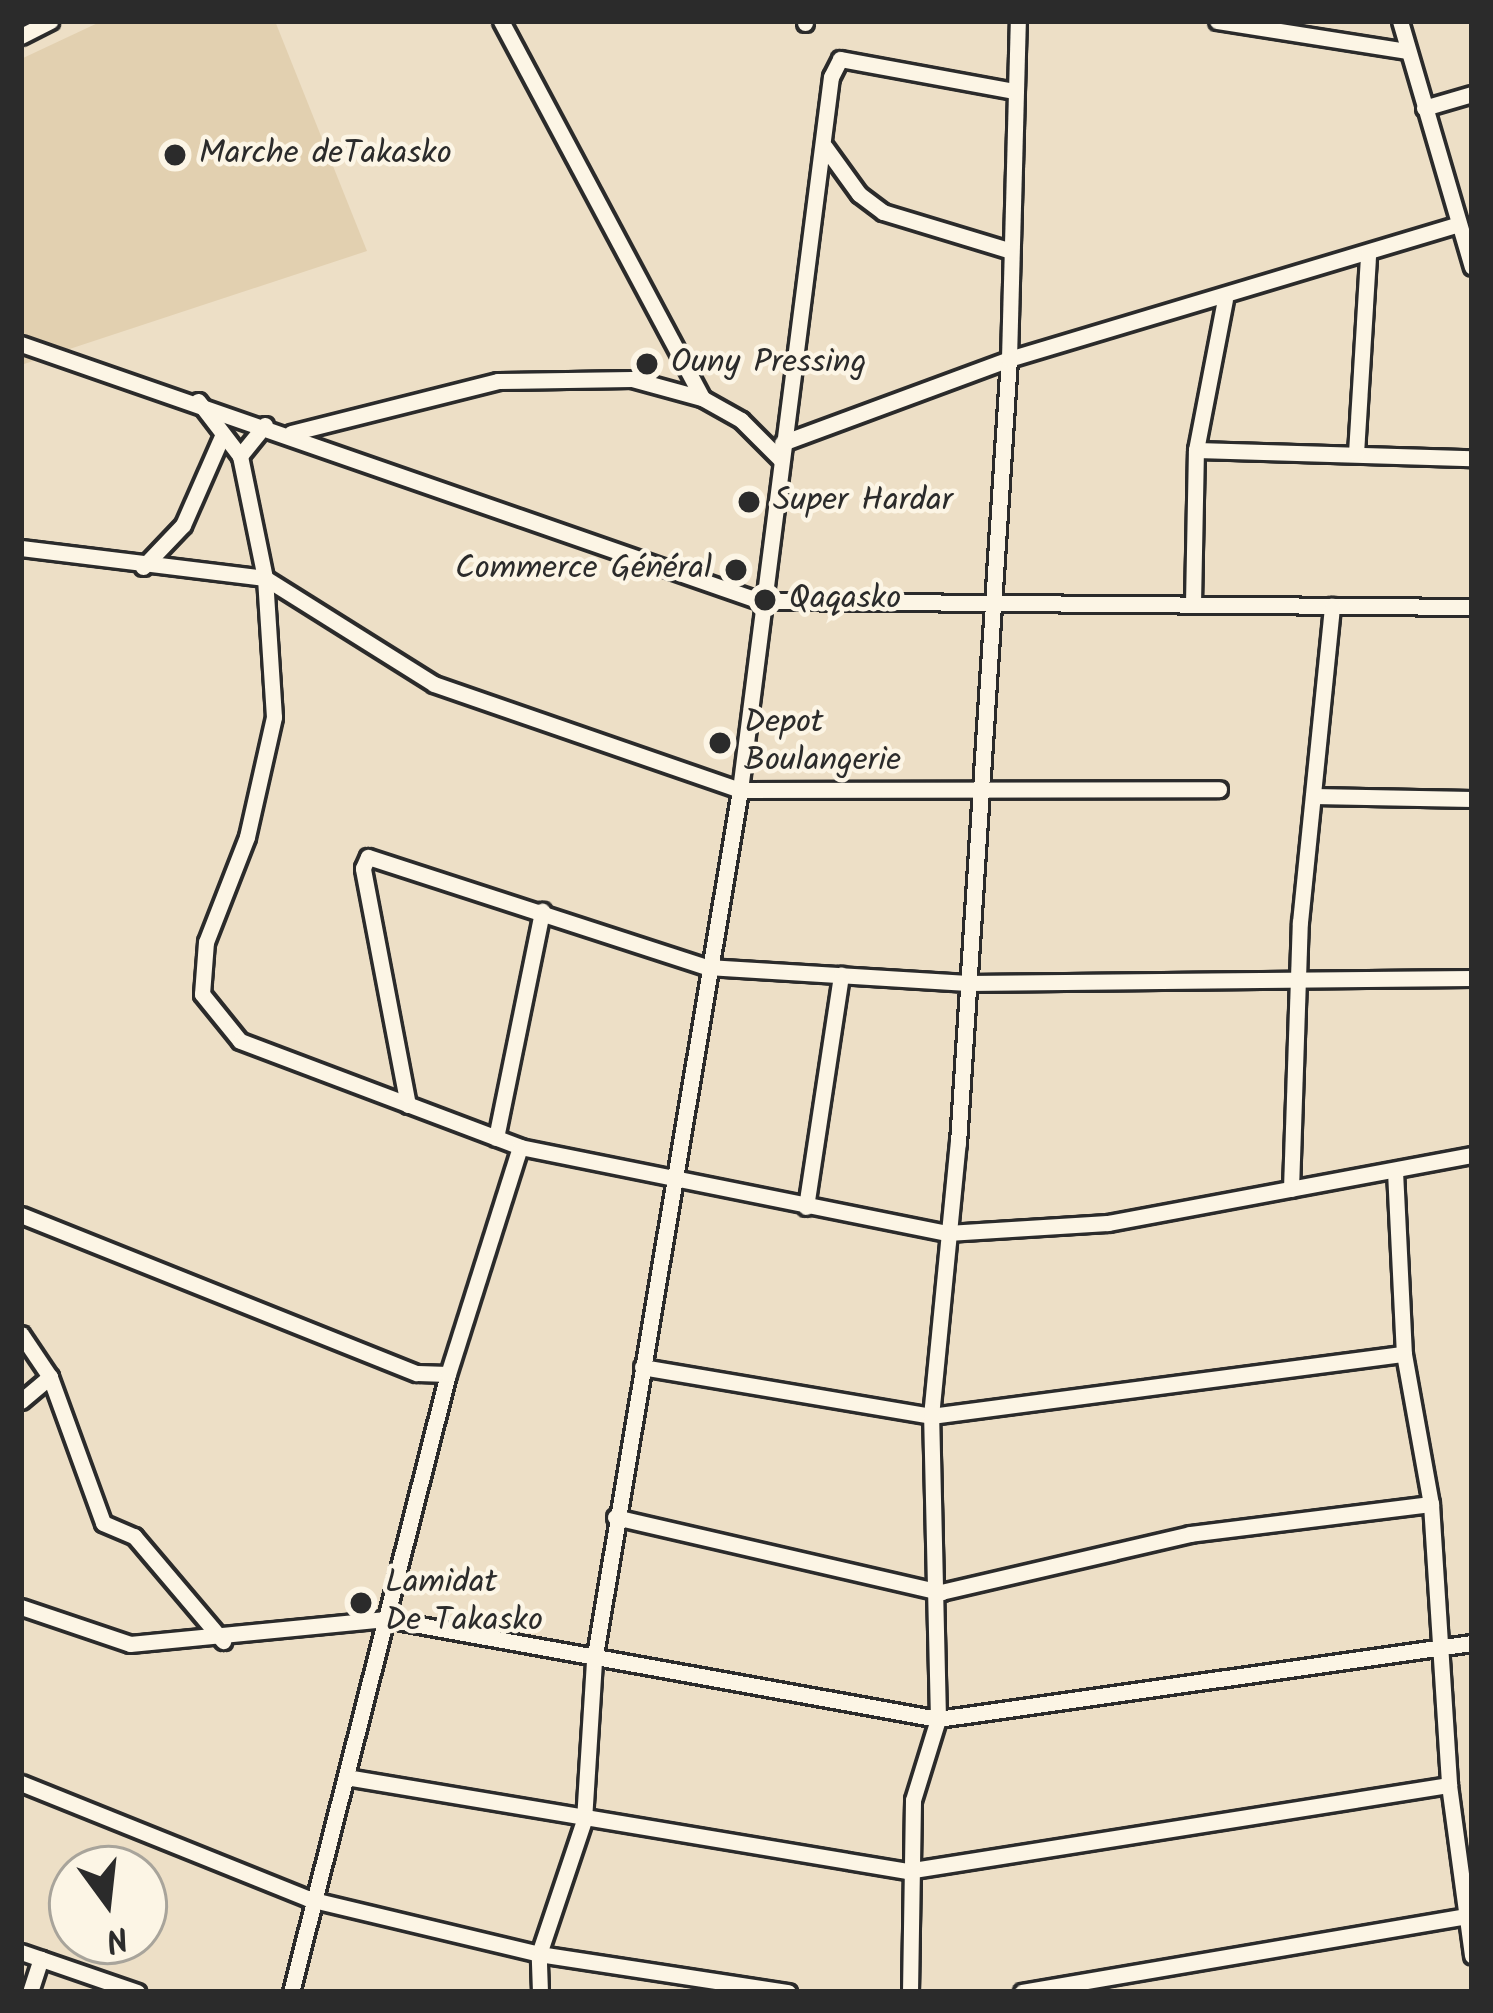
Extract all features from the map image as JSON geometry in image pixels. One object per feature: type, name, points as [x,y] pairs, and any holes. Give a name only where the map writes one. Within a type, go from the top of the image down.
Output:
[{"type":"street","points":[[21,36],[50,21]]},
{"type":"street","points":[[501,21],[702,398]]},
{"type":"street","points":[[910,1992],[907,1870],[913,1799],[938,1719],[941,1592],[932,1416],[968,982],[990,602],[1010,359],[1008,250],[1018,21]]},
{"type":"street","points":[[1217,21],[1407,51]]},
{"type":"street","points":[[1400,21],[1472,267]]},
{"type":"street","points":[[540,1992],[539,1954],[584,1820],[594,1661],[740,790],[760,601],[826,147],[831,77],[840,59],[1014,91]]},
{"type":"street","points":[[1424,108],[1472,94]]},
{"type":"street","points":[[826,147],[883,212],[1008,250]]},
{"type":"street","points":[[781,451],[1010,359],[1225,300],[1458,224]]},
{"type":"street","points":[[1356,453],[1368,254]]},
{"type":"street","points":[[1193,604],[1196,450],[1225,300]]},
{"type":"street","points":[[21,344],[198,401],[760,601],[1472,607]]},
{"type":"street","points":[[288,434],[498,381],[632,379],[702,398],[781,451]]},
{"type":"street","points":[[198,401],[240,456],[265,578],[274,717],[247,837],[206,943],[202,994],[240,1041],[520,1147],[671,1184],[947,1233],[1108,1223],[1472,1155]]},
{"type":"street","points":[[240,456],[265,425]]},
{"type":"street","points":[[143,566],[184,525],[223,434]]},
{"type":"street","points":[[1196,450],[1472,458]]},
{"type":"street","points":[[21,548],[265,578],[434,685],[740,790],[1219,789]]},
{"type":"street","points":[[1291,1189],[1298,976],[1331,606]]},
{"type":"street","points":[[1313,796],[1472,799]]},
{"type":"street","points":[[408,1105],[363,868],[368,856],[707,967],[968,982],[1472,978]]},
{"type":"street","points":[[496,1138],[542,911]]},
{"type":"street","points":[[806,1207],[841,975]]},
{"type":"street","points":[[290,1992],[308,1899],[346,1777],[448,1374],[520,1147]]},
{"type":"street","points":[[1395,1171],[1404,1354],[1432,1504],[1449,1785],[1472,1954]]},
{"type":"street","points":[[21,1215],[417,1372],[448,1374]]},
{"type":"street","points":[[21,1334],[50,1377],[104,1523],[134,1536],[223,1641]]},
{"type":"street","points":[[642,1367],[932,1416],[1404,1354]]},
{"type":"street","points":[[21,1401],[50,1377]]},
{"type":"street","points":[[615,1517],[941,1592],[1190,1534],[1432,1504]]},
{"type":"street","points":[[21,1607],[130,1644],[223,1641],[386,1619],[594,1661],[938,1719],[1472,1643]]},
{"type":"street","points":[[346,1777],[907,1870],[1449,1785]]},
{"type":"street","points":[[21,1783],[308,1899],[539,1954],[788,1992]]},
{"type":"street","points":[[1022,1992],[1469,1916]]},
{"type":"street","points":[[21,1952],[137,1992]]},
{"type":"street","points":[[30,1992],[41,1959]]},
{"type":"shaded area","name":"Marche deTakasko","points":[[102,21],[275,21],[367,251],[21,365],[21,59]]},
{"type":"place","name":"Marche deTakasko","points":[[175,155]]},
{"type":"place","name":"Ouny Pressing","points":[[647,364]]},
{"type":"place","name":"Super Hardar","points":[[749,502]]},
{"type":"place","name":"Commerce Général","points":[[736,570]]},
{"type":"place","name":"Qaqasko","points":[[765,600]]},
{"type":"place","name":"Depot Boulangerie","points":[[720,743]]},
{"type":"place","name":"Lamidat De Takasko","points":[[361,1603]]}]
